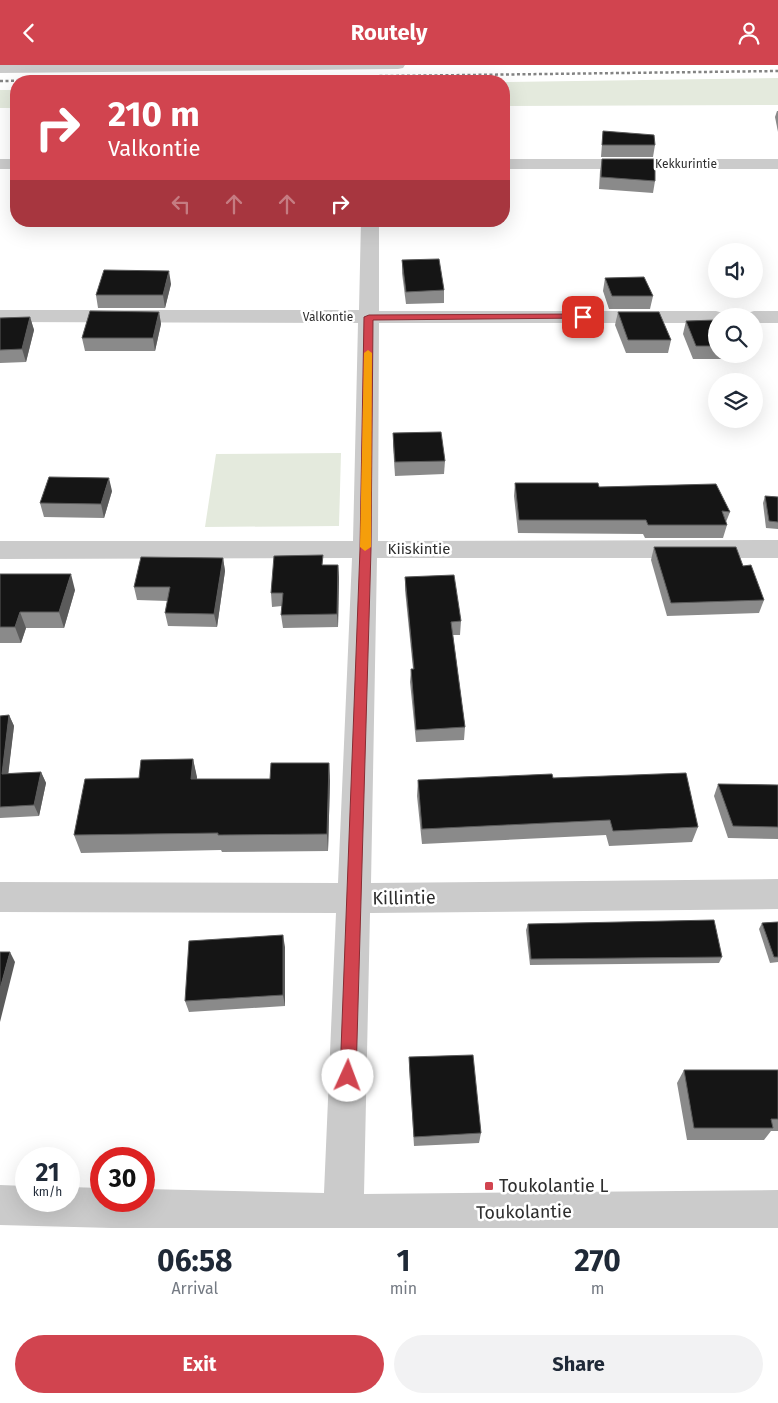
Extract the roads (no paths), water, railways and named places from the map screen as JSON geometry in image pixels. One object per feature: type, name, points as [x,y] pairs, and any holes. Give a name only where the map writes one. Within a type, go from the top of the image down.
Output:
[{"type":"street","points":[[0,69],[398,65]]},
{"type":"street","name":"Kekkurintie","points":[[510,164],[778,164]]},
{"type":"street","points":[[343,1221],[365,549],[370,227]]},
{"type":"street","name":"Valkontie","points":[[0,317],[708,317]]},
{"type":"street","points":[[763,317],[778,317]]},
{"type":"street","name":"Kiiskintie","points":[[0,550],[778,549]]},
{"type":"street","name":"Killintie","points":[[0,897],[354,898],[778,894]]},
{"type":"street","name":"Toukolantie","points":[[0,1205],[343,1221],[778,1210]]},
{"type":"railway","points":[[467,75],[778,71]]},
{"type":"railway","points":[[0,81],[10,81]]},
{"type":"place","name":"Toukolantie L","points":[[489,1186]]}]
